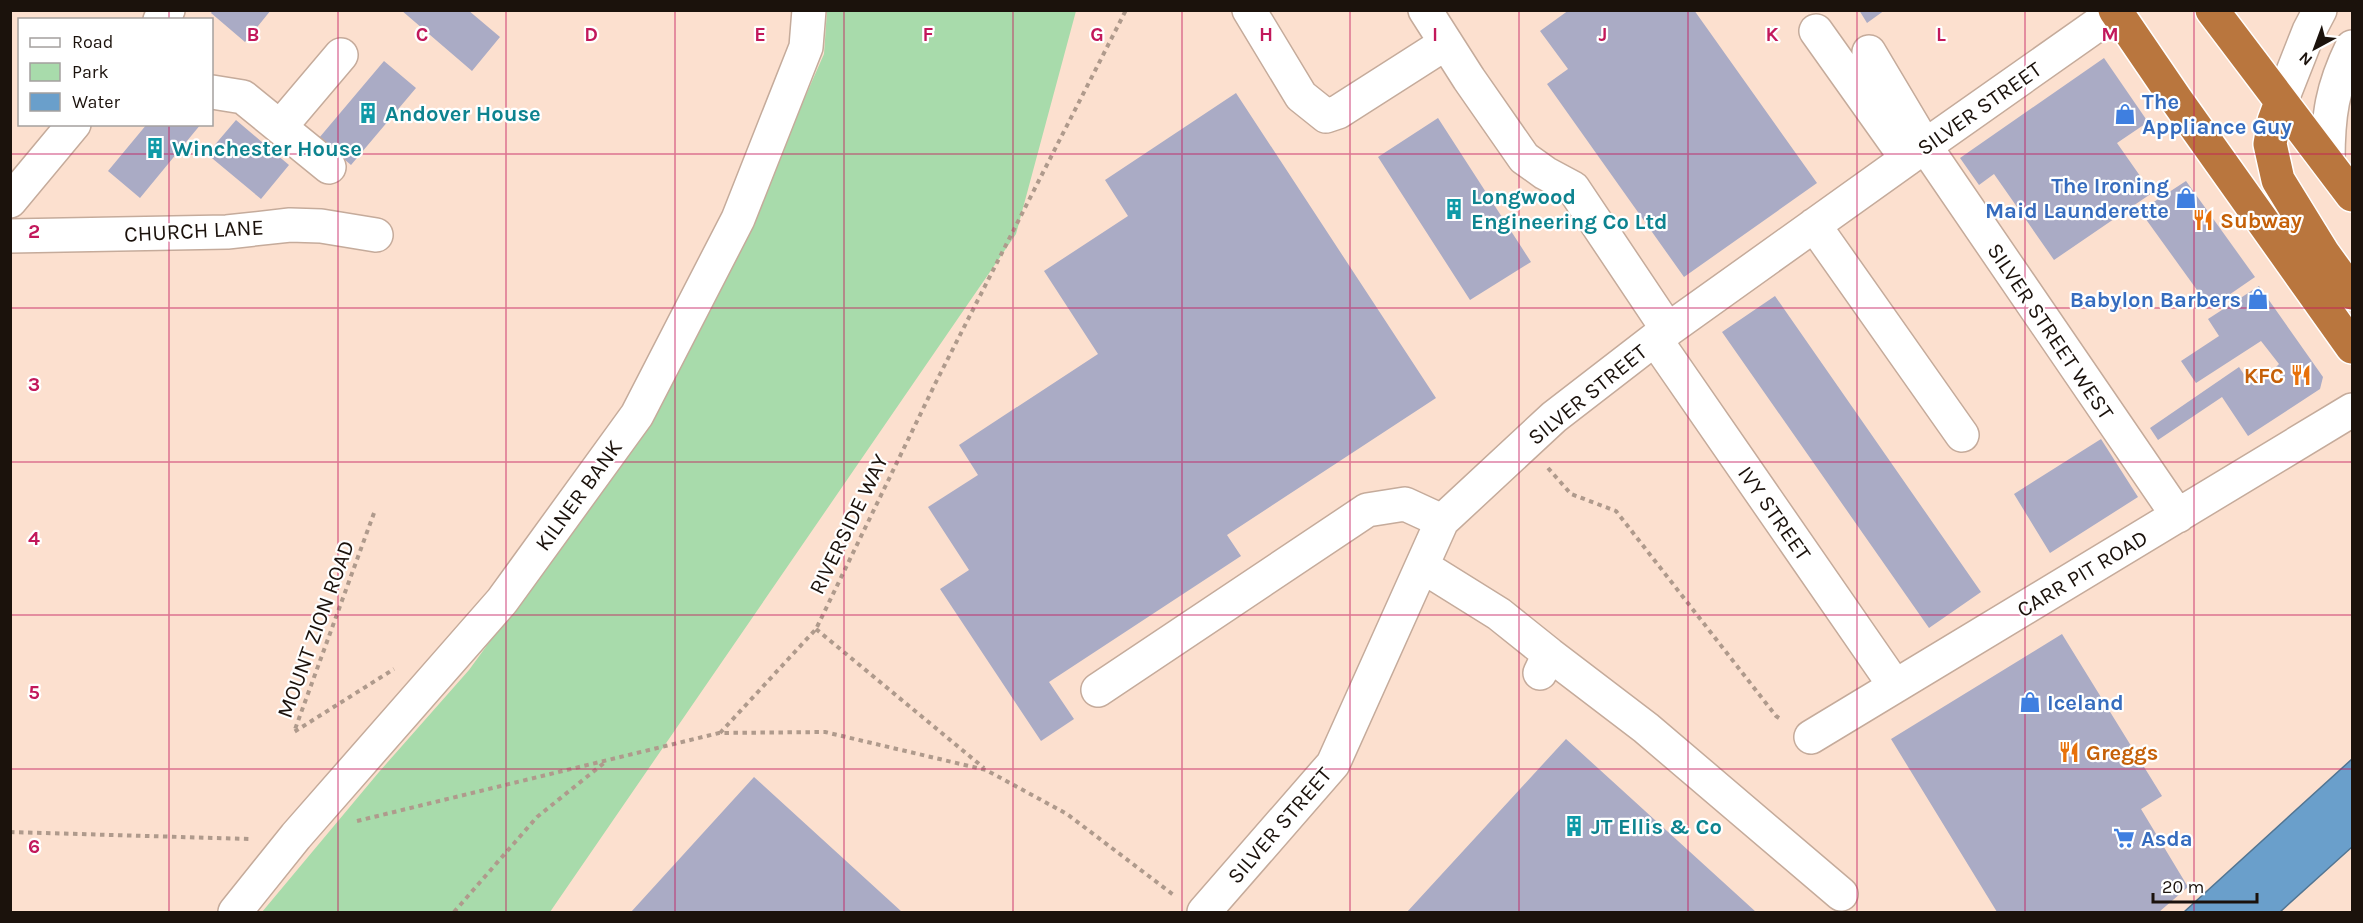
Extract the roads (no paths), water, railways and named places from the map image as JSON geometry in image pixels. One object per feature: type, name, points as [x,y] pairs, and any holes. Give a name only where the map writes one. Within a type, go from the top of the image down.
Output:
[{"type":"highway","points":[[2212,10],[2352,195]]},
{"type":"highway","points":[[2116,11],[2352,347]]},
{"type":"highway","points":[[2281,102],[2274,121],[2270,144],[2278,180],[2323,253],[2352,293]]},
{"type":"street","name":"KILNER BANK","points":[[235,912],[296,836],[502,601],[637,415],[738,219],[806,47],[809,10]]},
{"type":"street","points":[[1249,10],[1301,96],[1326,116],[1338,112],[1446,44]]},
{"type":"street","name":"IVY STREET","points":[[1425,10],[1524,158],[1545,173],[1573,188],[1661,335],[1895,686]]},
{"type":"street","points":[[2281,102],[2309,31],[2320,10]]},
{"type":"street","name":"SILVER STREET","points":[[1191,905],[1333,764],[1442,521],[1554,417],[1661,335],[2116,11]]},
{"type":"street","points":[[1816,31],[1916,152]]},
{"type":"street","points":[[2328,161],[2329,112],[2338,76],[2352,47]]},
{"type":"street","points":[[1869,52],[1916,152]]},
{"type":"street","points":[[280,128],[341,55]]},
{"type":"street","points":[[213,92],[243,97],[329,168]]},
{"type":"street","points":[[10,201],[72,126]]},
{"type":"street","name":"SILVER STREET WEST","points":[[1916,152],[2178,516]]},
{"type":"street","name":"CHURCH LANE","points":[[10,236],[227,232],[290,225],[321,226],[376,235]]},
{"type":"street","points":[[1814,225],[1962,435]]},
{"type":"street","name":"CARR PIT ROAD","points":[[1811,737],[2352,410]]},
{"type":"street","points":[[1098,690],[1367,510],[1405,504],[1442,521]]},
{"type":"street","points":[[1422,566],[1499,614],[1544,665],[1646,728],[1841,894]]},
{"type":"water","points":[[2352,759],[2352,847],[2280,912],[2184,912]]},
{"type":"place","name":"Andover House","points":[[368,113]]},
{"type":"place","name":"The Appliance Guy","points":[[2125,114]]},
{"type":"place","name":"Winchester House","points":[[155,148]]},
{"type":"place","name":"The Ironing Maid Launderette","points":[[2186,198]]},
{"type":"place","name":"Longwood Engineering Co Ltd","points":[[1454,209]]},
{"type":"place","name":"Subway","points":[[2203,220]]},
{"type":"place","name":"Babylon Barbers","points":[[2258,299]]},
{"type":"place","name":"KFC","points":[[2301,375]]},
{"type":"place","name":"Iceland","points":[[2030,702]]},
{"type":"place","name":"Greggs","points":[[2069,752]]},
{"type":"place","name":"JT Ellis & Co","points":[[1574,826]]},
{"type":"place","name":"Asda","points":[[2124,838]]}]
